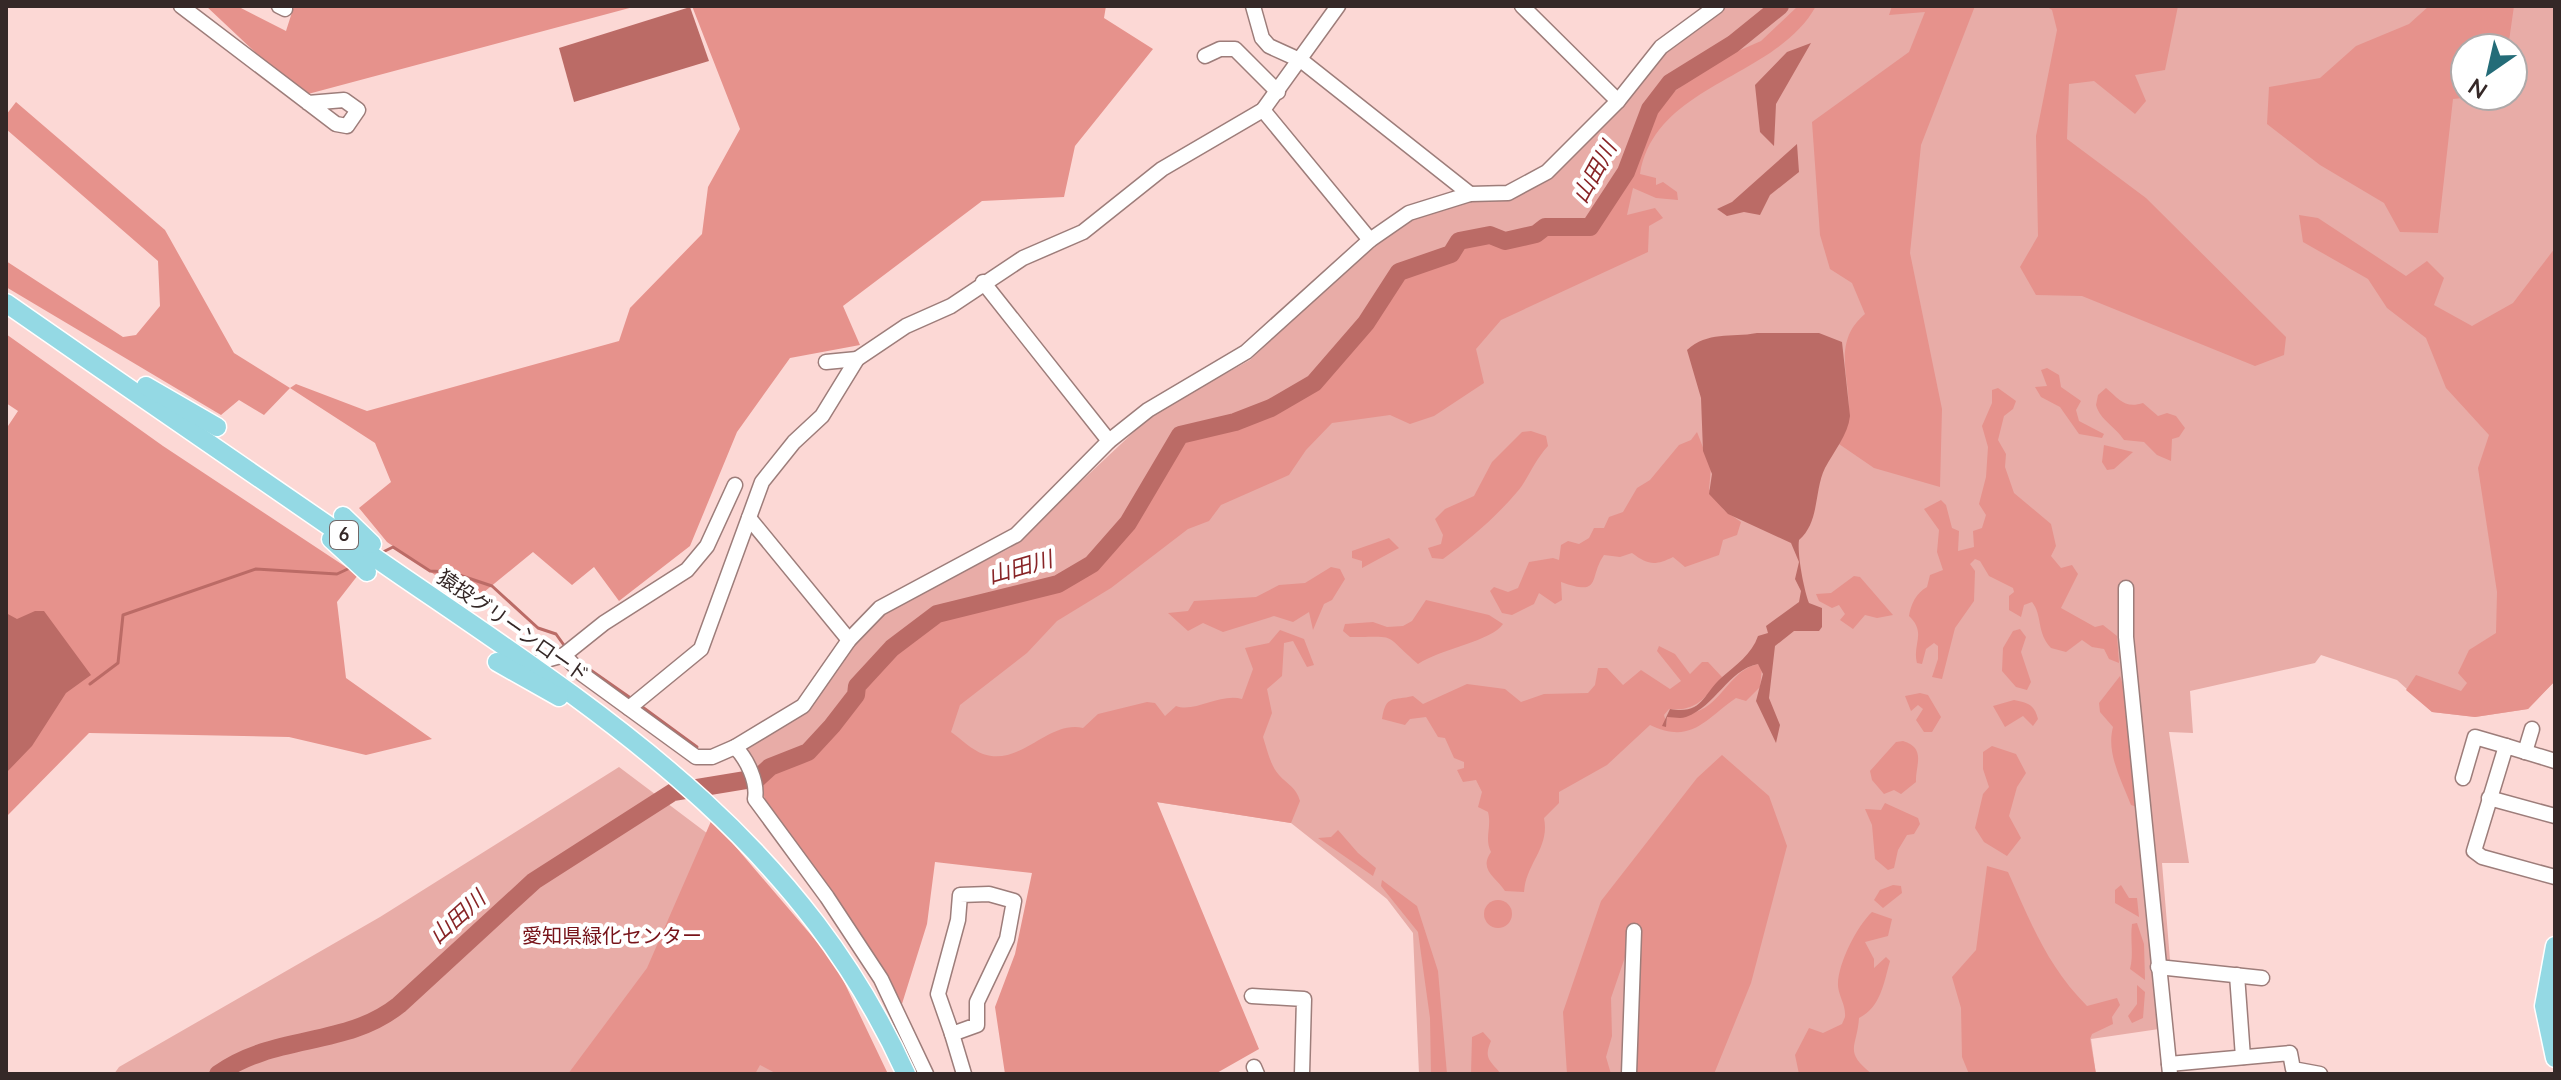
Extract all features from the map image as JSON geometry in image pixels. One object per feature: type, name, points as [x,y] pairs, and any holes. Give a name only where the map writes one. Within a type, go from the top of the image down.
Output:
[{"type":"main road","name":"猿投グリーンロード","points":[[6,303],[156,406],[503,655]]},
{"type":"main road","points":[[59,339],[217,427]]},
{"type":"main road","points":[[156,406],[320,530],[367,572]]},
{"type":"main road","points":[[343,516],[503,655],[641,745],[709,803],[810,913],[858,982],[906,1074]]},
{"type":"main road","points":[[2555,946],[2544,1006],[2555,1058]]},
{"type":"street","points":[[181,6],[308,103]]},
{"type":"street","points":[[1253,6],[1262,38],[1269,46],[1302,61],[1470,194]]},
{"type":"street","points":[[629,708],[701,649],[755,497],[771,469],[822,416],[857,359],[906,326],[951,306],[1023,258],[1083,232],[1162,169],[1263,110],[1302,61],[1338,6]]},
{"type":"street","points":[[1522,6],[1618,101]]},
{"type":"street","points":[[564,655],[582,674],[696,757],[712,757],[735,747],[803,706],[849,640],[893,599],[1016,535],[1109,441],[1148,410],[1246,352],[1370,240],[1409,213],[1470,194],[1508,193],[1547,172],[1618,101],[1661,47],[1717,6]]},
{"type":"street","points":[[1205,56],[1220,49],[1235,49],[1278,92]]},
{"type":"street","points":[[1263,110],[1370,240]]},
{"type":"street","points":[[983,282],[1109,441]]},
{"type":"street","points":[[826,362],[857,359]]},
{"type":"street","points":[[539,662],[564,655],[604,623],[687,570],[707,546],[735,485]]},
{"type":"street","points":[[749,518],[849,640]]},
{"type":"street","points":[[2126,588],[2126,637],[2169,1069],[2290,1053],[2293,1071],[2320,1074]]},
{"type":"street","points":[[2525,752],[2532,729]]},
{"type":"street","points":[[2463,778],[2475,737],[2555,761]]},
{"type":"street","points":[[2506,746],[2474,851],[2482,857],[2555,877]]},
{"type":"street","points":[[735,747],[756,787],[755,799],[827,897],[881,979],[926,1074]]},
{"type":"street","points":[[2489,798],[2555,816]]},
{"type":"street","points":[[952,1034],[977,1025],[977,1002],[1007,939],[1014,901],[989,894],[960,895],[958,920],[938,994],[964,1074]]},
{"type":"street","points":[[1629,1074],[1634,931]]},
{"type":"street","points":[[2158,967],[2262,978]]},
{"type":"street","points":[[2237,975],[2243,1057]]},
{"type":"street","points":[[1252,996],[1304,999],[1302,1074]]},
{"type":"green space","points":[[1723,6],[2555,6],[2555,681],[2528,709],[2475,717],[2432,712],[2397,680],[2321,655],[2315,663],[2190,691],[2193,733],[2169,732],[2189,863],[2162,863],[2170,960],[2154,959],[2159,1029],[2091,1039],[2096,1074],[1419,1074],[1413,933],[1387,899],[1291,823],[1156,802],[761,788],[744,747],[770,733],[885,612],[1010,548],[1153,414],[1250,360],[1374,243],[1412,217],[1547,179],[1625,104],[1664,50]]},
{"type":"green space","name":"愛知県緑化センター","points":[[619,767],[720,843],[887,1074],[114,1074],[119,1067],[380,917]]},
{"type":"shaded area","points":[[206,6],[237,6],[286,31],[294,6],[637,6],[308,94],[274,70]]},
{"type":"shaded area","points":[[692,6],[1106,6],[1104,18],[1153,49],[1075,146],[1064,197],[982,201],[843,306],[860,345],[790,358],[737,432],[690,546],[619,601],[594,567],[572,585],[533,552],[473,601],[387,542],[359,508],[391,482],[375,443],[290,388],[296,384],[367,411],[619,341],[630,308],[702,234],[708,187],[740,129]]},
{"type":"shaded area","points":[[1798,6],[1816,6],[1798,30],[1774,50],[1692,100],[1668,120],[1650,144],[1640,174],[1656,178],[1656,185],[1663,182],[1677,192],[1678,200],[1656,198],[1633,188],[1627,215],[1655,208],[1663,218],[1649,226],[1648,252],[1501,320],[1476,349],[1484,383],[1434,416],[1410,424],[1390,415],[1332,423],[1306,450],[1289,475],[1221,505],[1209,521],[1188,529],[1111,588],[1057,621],[1027,653],[960,705],[951,732],[983,754],[1010,754],[1058,731],[1070,727],[1083,728],[1098,714],[1147,702],[1155,703],[1165,716],[1176,706],[1191,707],[1225,699],[1242,699],[1253,669],[1245,648],[1269,643],[1280,630],[1304,639],[1314,665],[1307,667],[1293,641],[1284,643],[1282,676],[1267,689],[1272,713],[1263,737],[1273,767],[1294,789],[1300,801],[1291,823],[1157,802],[1259,1049],[1215,1074],[1005,1074],[995,1007],[1015,954],[1032,873],[935,862],[927,924],[901,1007],[860,935],[766,802],[761,788],[774,772],[812,753],[855,702],[860,685],[907,639],[943,616],[1036,595],[1089,569],[1128,531],[1181,440],[1199,431],[1247,421],[1275,410],[1327,379],[1399,286],[1402,276],[1450,257],[1467,242],[1517,242],[1545,231],[1596,229],[1623,191],[1657,105],[1713,62],[1761,41]]},
{"type":"shaded area","points":[[1892,6],[1975,6],[1921,145],[1910,253],[1942,409],[1940,487],[1874,468],[1839,444],[1849,409],[1846,343],[1852,328],[1865,314],[1852,283],[1830,269],[1820,235],[1812,122],[1909,52],[1925,12],[1889,15]]},
{"type":"shaded area","points":[[2046,6],[2178,6],[2165,70],[2135,75],[2146,101],[2135,114],[2094,81],[2069,84],[2067,139],[2146,198],[2286,337],[2284,355],[2255,366],[2082,296],[2036,295],[2020,267],[2038,236],[2036,136],[2057,30],[2052,10]]},
{"type":"shaded area","points":[[2429,6],[2514,6],[2510,32],[2449,32],[2449,112],[2452,112],[2438,233],[2400,232],[2384,203],[2320,165],[2267,124],[2269,87],[2320,78],[2356,46],[2409,24]]},
{"type":"shaded area","points":[[690,7],[709,61],[574,102],[559,48]]},
{"type":"shaded area","points":[[1811,43],[1776,104],[1774,146],[1760,132],[1755,85],[1787,52]]},
{"type":"shaded area","points":[[16,102],[165,230],[234,353],[290,388],[264,415],[239,400],[221,415],[6,287],[6,261],[123,337],[136,335],[160,306],[158,261],[6,129],[6,115]]},
{"type":"shaded area","points":[[1797,144],[1799,172],[1770,195],[1760,215],[1744,212],[1727,216],[1717,209],[1732,202]]},
{"type":"shaded area","points":[[2299,215],[2318,218],[2406,276],[2427,261],[2444,278],[2434,305],[2472,326],[2513,303],[2555,248],[2555,681],[2528,709],[2475,717],[2432,712],[2406,690],[2416,675],[2461,691],[2467,683],[2458,673],[2469,650],[2496,633],[2497,592],[2478,468],[2489,435],[2446,388],[2426,338],[2387,308],[2368,279],[2303,242]]},
{"type":"shaded area","points":[[1757,333],[1819,333],[1842,342],[1850,416],[1844,436],[1825,468],[1814,515],[1806,533],[1799,540],[1805,590],[1809,603],[1822,608],[1822,627],[1819,631],[1794,631],[1775,646],[1769,698],[1780,725],[1776,743],[1756,701],[1763,674],[1758,664],[1738,673],[1696,712],[1684,718],[1667,717],[1666,727],[1662,726],[1670,709],[1689,709],[1701,702],[1715,684],[1748,654],[1758,636],[1768,633],[1766,626],[1799,602],[1801,591],[1795,579],[1799,562],[1791,543],[1728,514],[1709,494],[1712,474],[1703,451],[1701,398],[1687,350],[1711,338]]},
{"type":"shaded area","points":[[6,334],[163,446],[358,575],[337,602],[346,678],[432,739],[366,755],[289,737],[89,733],[6,817],[6,429],[18,411],[6,403]]},
{"type":"shaded area","points":[[2047,368],[2059,375],[2061,387],[2081,401],[2076,410],[2079,421],[2104,434],[2102,438],[2079,434],[2060,407],[2041,397],[2035,387],[2047,386],[2041,370]]},
{"type":"shaded area","points":[[1998,388],[2016,401],[2013,409],[2004,416],[1998,440],[2006,454],[2005,467],[2014,493],[2051,524],[2056,546],[2051,556],[2061,568],[2072,565],[2078,574],[2061,608],[2095,627],[2103,625],[2117,636],[2119,663],[2109,659],[2104,649],[2092,647],[2082,640],[2066,652],[2051,648],[2043,636],[2032,602],[2024,605],[2021,617],[2009,610],[2009,596],[2014,592],[2013,588],[1989,576],[1980,561],[1975,559],[1970,564],[1975,571],[1974,601],[1955,628],[1942,679],[1932,677],[1938,659],[1938,646],[1934,643],[1926,649],[1922,664],[1917,663],[1918,633],[1910,612],[1917,596],[1927,587],[1930,575],[1943,570],[1937,552],[1939,530],[1924,509],[1941,500],[1946,505],[1952,528],[1959,531],[1958,551],[1974,547],[1973,531],[1982,528],[1986,515],[1979,504],[1986,477],[1988,447],[1982,426],[1992,403],[1992,390]]},
{"type":"shaded area","points":[[2106,388],[2127,404],[2143,403],[2158,416],[2167,413],[2176,416],[2185,428],[2179,437],[2172,439],[2171,461],[2157,455],[2144,442],[2124,440],[2105,419],[2096,405],[2098,395]]},
{"type":"shaded area","points":[[1531,431],[1546,436],[1548,446],[1521,487],[1491,520],[1462,544],[1443,559],[1432,558],[1428,548],[1441,544],[1443,535],[1435,519],[1445,509],[1474,496],[1492,462],[1522,432]]},
{"type":"shaded area","points":[[1697,432],[1711,468],[1709,489],[1724,510],[1741,522],[1737,535],[1723,540],[1719,555],[1685,567],[1673,557],[1652,563],[1632,553],[1620,557],[1604,555],[1589,586],[1561,582],[1562,600],[1555,604],[1539,593],[1534,604],[1512,615],[1502,613],[1490,591],[1494,587],[1508,592],[1518,588],[1529,562],[1559,560],[1561,545],[1568,541],[1579,544],[1589,538],[1594,528],[1604,528],[1609,517],[1623,512],[1637,488],[1650,480],[1679,445],[1691,440]]},
{"type":"shaded area","points":[[2104,445],[2133,452],[2114,469],[2107,470],[2102,462]]},
{"type":"shaded area","points":[[1389,538],[1399,548],[1362,568],[1362,561],[1352,558],[1352,551]]},
{"type":"shaded area","points":[[1331,567],[1340,569],[1345,579],[1332,600],[1324,604],[1313,630],[1309,612],[1293,622],[1274,616],[1223,632],[1203,623],[1188,631],[1168,613],[1188,611],[1194,601],[1256,597],[1279,585],[1305,583]]},
{"type":"shaded area","points":[[1854,576],[1860,577],[1893,615],[1877,618],[1865,615],[1853,629],[1840,620],[1845,614],[1839,605],[1832,608],[1819,601],[1816,594],[1831,593]]},
{"type":"shaded area","points":[[1426,600],[1489,615],[1503,624],[1488,635],[1418,664],[1389,638],[1350,637],[1343,631],[1345,624],[1373,622],[1387,627],[1403,626],[1412,621]]},
{"type":"shaded area","points":[[35,611],[44,611],[91,675],[66,693],[32,746],[6,773],[6,613],[17,619]]},
{"type":"shaded area","points":[[2020,629],[2026,637],[2021,652],[2031,682],[2027,690],[2016,687],[2002,671],[2003,648],[2013,631]]},
{"type":"shaded area","points":[[1659,646],[1675,654],[1690,674],[1702,662],[1708,662],[1722,677],[1694,705],[1669,709],[1664,715],[1667,725],[1667,717],[1705,708],[1737,675],[1758,664],[1762,668],[1760,687],[1746,701],[1736,698],[1687,731],[1664,730],[1650,725],[1607,765],[1559,792],[1559,803],[1544,818],[1544,838],[1524,892],[1505,891],[1488,869],[1491,852],[1488,842],[1489,817],[1488,812],[1478,807],[1482,792],[1476,780],[1463,782],[1457,770],[1464,768],[1464,762],[1454,758],[1445,738],[1438,737],[1426,717],[1410,719],[1405,725],[1382,719],[1388,702],[1413,696],[1423,704],[1467,684],[1505,689],[1521,702],[1544,694],[1588,693],[1595,685],[1598,668],[1607,668],[1623,685],[1641,670],[1670,689],[1681,681],[1657,651]]},
{"type":"shaded area","points":[[2120,676],[2126,694],[2137,807],[2131,805],[2116,766],[2111,746],[2113,727],[2100,712],[2099,703]]},
{"type":"shaded area","points":[[1928,695],[1941,717],[1932,732],[1924,732],[1916,720],[1923,709],[1918,705],[1911,711],[1905,696]]},
{"type":"shaded area","points":[[2014,700],[2027,703],[2035,710],[2038,719],[2033,726],[2023,716],[2005,727],[1993,706]]},
{"type":"shaded area","points":[[1903,741],[1915,748],[1917,753],[1916,782],[1901,794],[1894,790],[1884,794],[1872,780],[1870,771],[1896,742]]},
{"type":"shaded area","points":[[1992,746],[2016,754],[2026,773],[2017,787],[2009,816],[2021,838],[2007,856],[1984,842],[1975,828],[1983,794],[1989,787],[1983,769],[1983,752]]},
{"type":"shaded area","points":[[1722,755],[1769,796],[1787,846],[1751,983],[1714,1074],[1636,1074],[1641,950],[1625,957],[1611,998],[1612,1036],[1606,1057],[1611,1074],[1567,1074],[1563,1012],[1601,901],[1697,778]]},
{"type":"shaded area","points":[[1885,803],[1918,818],[1920,824],[1914,834],[1907,835],[1898,850],[1894,868],[1888,870],[1875,859],[1872,825],[1865,809],[1881,810]]},
{"type":"shaded area","points":[[712,819],[835,963],[888,1074],[777,1074],[760,1065],[755,1074],[568,1074],[647,968]]},
{"type":"shaded area","points":[[1338,830],[1376,868],[1373,876],[1318,838],[1331,837]]},
{"type":"shaded area","points":[[1987,866],[2008,872],[2050,959],[2087,1006],[2117,998],[2120,1005],[2112,1017],[2113,1024],[2092,1034],[2090,1039],[2096,1074],[1969,1074],[1962,1057],[1961,1008],[1952,977],[1976,950]]},
{"type":"shaded area","points":[[1382,880],[1417,906],[1438,971],[1447,1074],[1431,1074],[1430,1018],[1418,932],[1381,886]]},
{"type":"shaded area","points":[[1893,885],[1901,886],[1902,893],[1883,908],[1874,900],[1880,890]]},
{"type":"shaded area","points":[[2121,885],[2129,898],[2137,898],[2139,917],[2115,903],[2115,890]]},
{"type":"shaded area","points":[[1498,900],[1508,904],[1512,914],[1508,924],[1498,928],[1488,924],[1484,914],[1488,904]]},
{"type":"shaded area","points":[[1872,912],[1892,919],[1888,936],[1865,942],[1874,959],[1874,968],[1886,957],[1890,961],[1877,1001],[1859,1018],[1854,1049],[1857,1060],[1872,1074],[1799,1074],[1795,1055],[1809,1028],[1823,1033],[1842,1024],[1845,1013],[1838,986],[1841,968],[1854,936]]},
{"type":"shaded area","points":[[2137,923],[2144,944],[2145,980],[2130,969],[2132,924]]},
{"type":"shaded area","points":[[2137,985],[2145,992],[2143,1018],[2132,1023],[2128,1016],[2137,1004]]},
{"type":"shaded area","points":[[1483,1032],[1491,1041],[1489,1059],[1501,1074],[1471,1074],[1472,1037]]},
{"type":"waterway","name":"山田川","points":[[218,1074],[263,1052],[333,1035],[378,1019],[399,1005],[534,881],[673,792],[758,778],[770,767],[808,752],[856,695],[857,686],[892,648],[937,614],[1058,584],[1092,564],[1128,523],[1180,435],[1235,422],[1271,408],[1314,383],[1366,323],[1399,272],[1451,254],[1459,241],[1490,235],[1505,241],[1536,234],[1545,227],[1590,227],[1626,172],[1650,109],[1670,83],[1733,44],[1780,6]]},
{"type":"waterway","points":[[381,553],[393,547],[430,571],[450,572],[492,586],[538,628],[556,634],[566,648]]},
{"type":"waterway","points":[[90,684],[118,663],[123,615],[256,569],[337,574],[352,567]]},
{"type":"waterway","points":[[579,662],[632,699]]},
{"type":"waterway","points":[[641,706],[697,747]]}]
